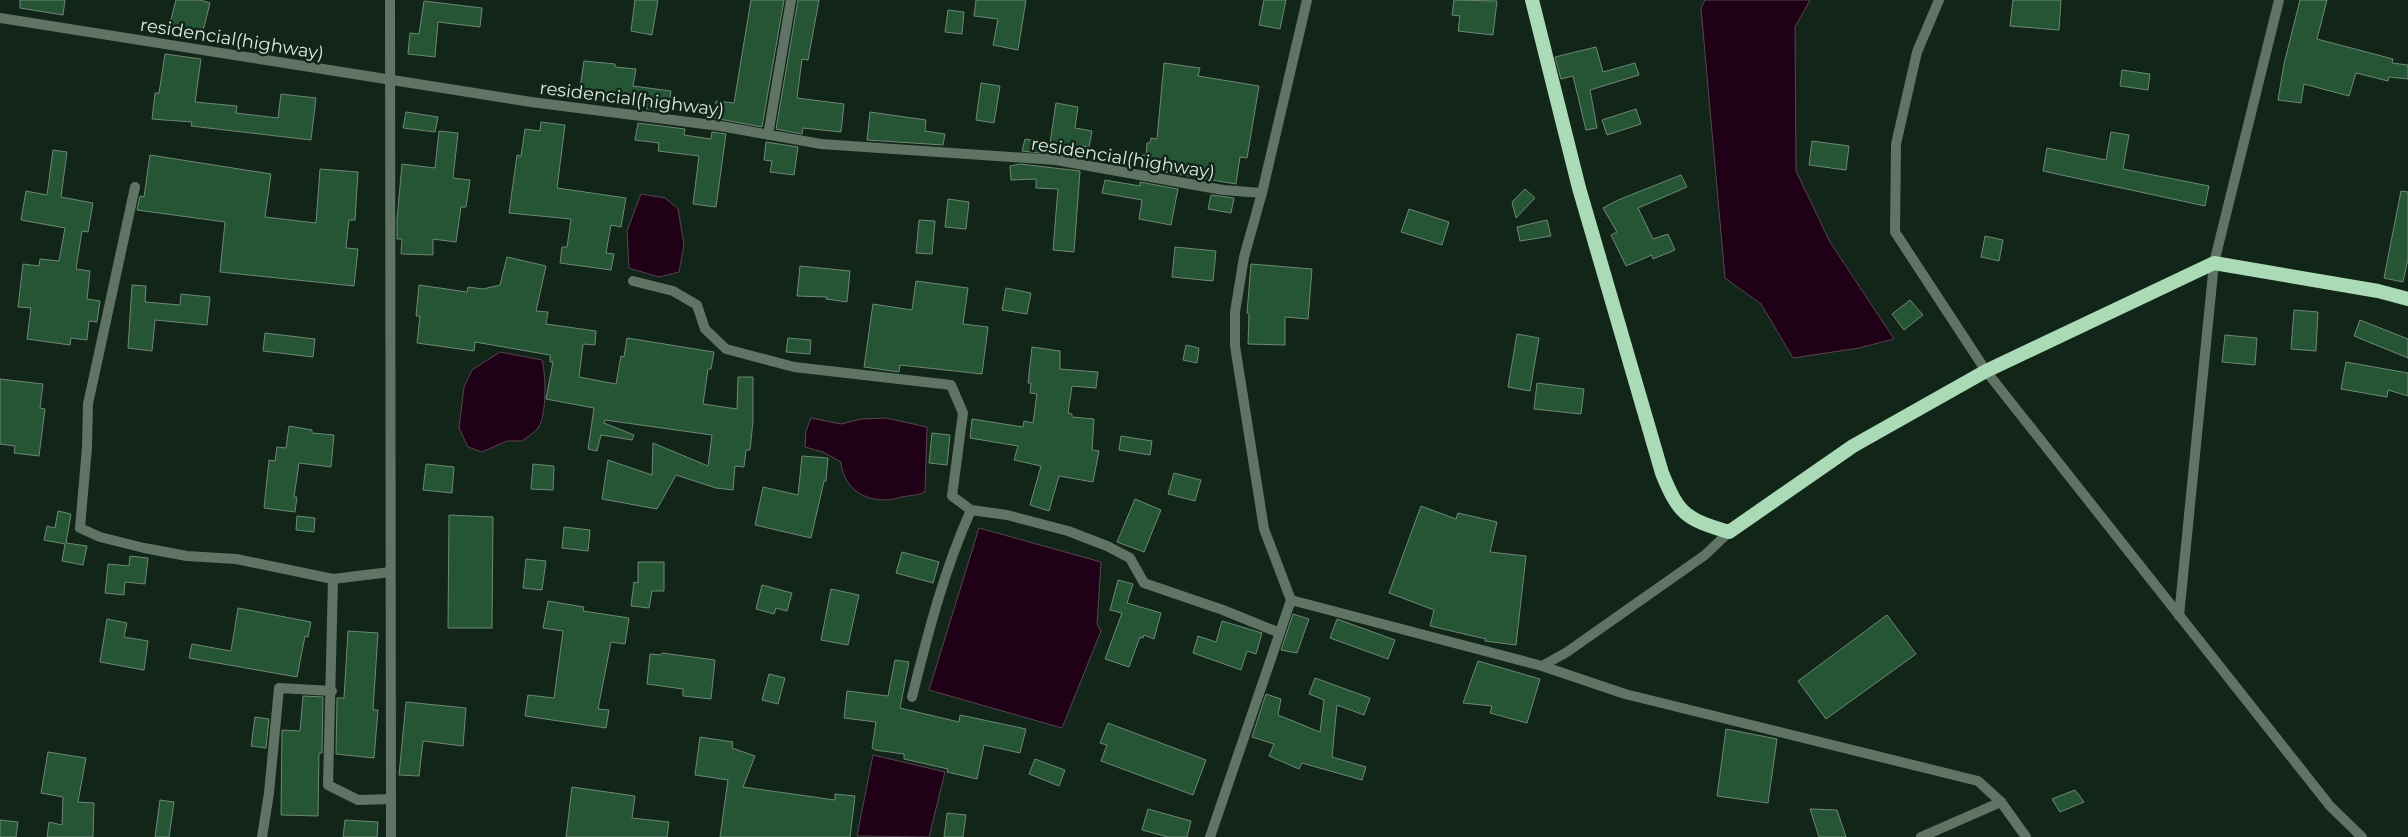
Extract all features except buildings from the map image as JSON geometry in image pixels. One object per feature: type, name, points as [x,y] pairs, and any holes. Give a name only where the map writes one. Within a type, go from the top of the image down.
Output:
[{"type":"highway","points":[[1532,0],[1579,188],[1662,473],[1671,496],[1682,512],[1694,521],[1729,532],[1852,446],[1986,371],[2214,263],[2378,291],[2408,299]]},
{"type":"street","points":[[390,0],[391,837]]},
{"type":"street","points":[[768,135],[791,0]]},
{"type":"street","points":[[1210,837],[1291,600],[1264,529],[1235,346],[1235,312],[1244,257],[1262,193],[1307,0]]},
{"type":"street","points":[[1939,0],[1918,52],[1896,144],[1896,232],[1986,371],[2330,806],[2362,837]]},
{"type":"street","points":[[2179,616],[2214,263],[2279,0]]},
{"type":"street","name":"residencial(highway)","points":[[0,18],[531,102],[615,112],[821,144],[1056,160],[1223,190],[1262,193]]},
{"type":"street","points":[[136,187],[88,404],[88,447],[80,528],[100,537],[144,548],[187,556],[236,559],[333,579],[390,572]]},
{"type":"street","points":[[633,282],[673,292],[697,305],[705,329],[726,349],[794,367],[859,376],[912,379],[951,385],[963,413],[952,496],[971,510],[1007,515],[1068,531],[1107,546],[1130,558],[1144,583],[1223,610],[1280,633]]},
{"type":"street","points":[[912,697],[926,640],[951,556],[971,510]]},
{"type":"street","points":[[1542,666],[1567,652],[1706,555],[1729,532]]},
{"type":"street","points":[[333,579],[332,691],[328,785],[358,800],[391,799]]},
{"type":"street","points":[[1291,600],[1542,666],[1624,694],[1978,781],[2001,802],[2026,837]]},
{"type":"street","points":[[262,837],[269,794],[279,688],[332,691]]},
{"type":"street","points":[[1921,837],[2001,802]]},
{"type":"shaded area","points":[[1705,0],[1810,0],[1795,27],[1796,171],[1830,242],[1894,339],[1859,348],[1793,358],[1761,304],[1725,278],[1701,8]]},
{"type":"shaded area","points":[[641,194],[665,198],[678,209],[684,245],[679,272],[659,277],[629,268],[627,231]]},
{"type":"shaded area","points":[[500,352],[542,360],[545,385],[543,414],[538,428],[522,441],[507,441],[482,452],[468,447],[459,428],[464,387],[472,370]]},
{"type":"shaded area","points":[[811,418],[841,424],[861,419],[886,418],[927,427],[925,492],[881,500],[862,495],[854,490],[843,473],[841,462],[823,452],[805,447],[806,431]]},
{"type":"shaded area","points":[[979,528],[1101,562],[1097,624],[1101,631],[1062,728],[929,690]]},
{"type":"shaded area","points":[[873,755],[945,772],[929,837],[857,836]]}]
